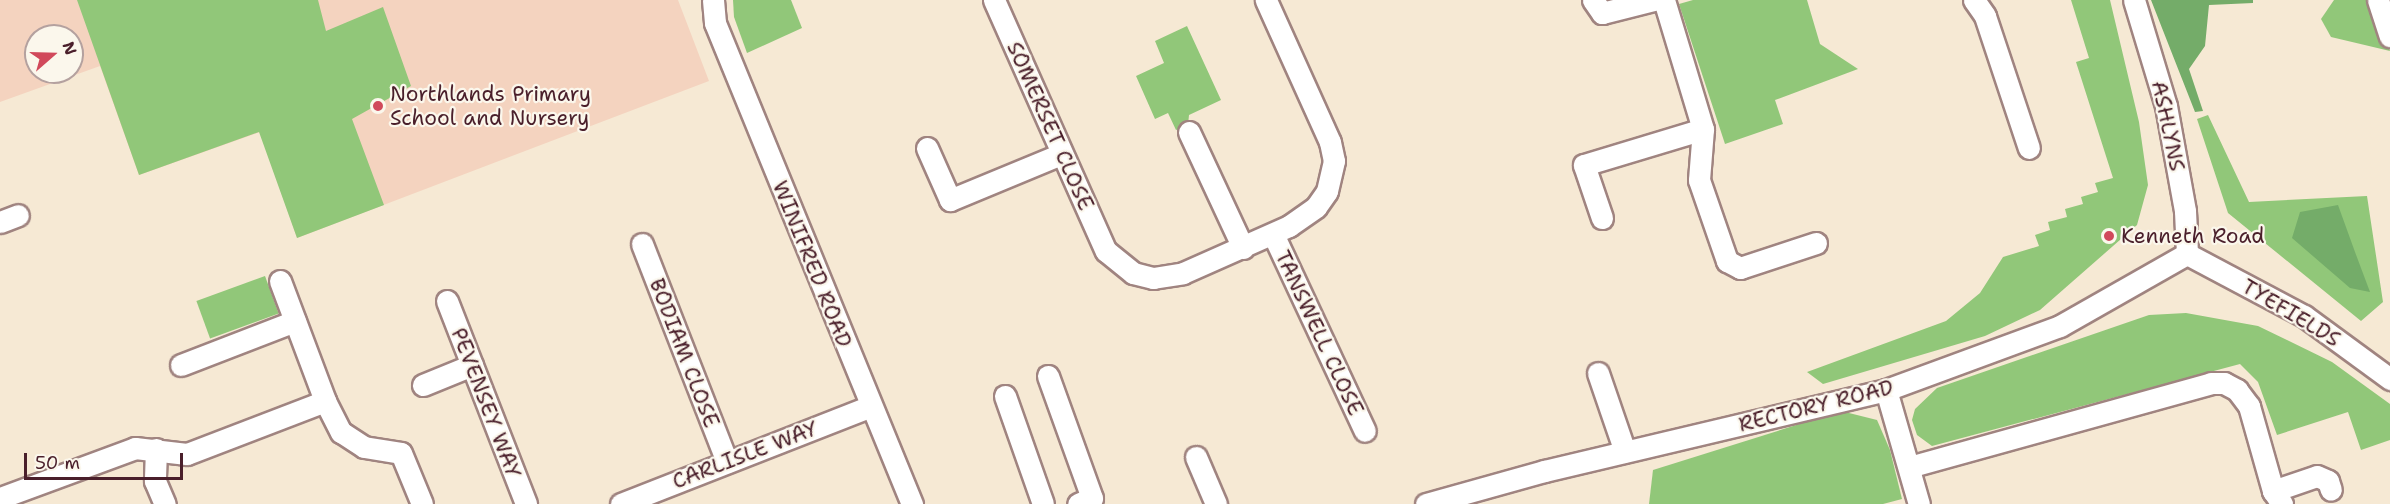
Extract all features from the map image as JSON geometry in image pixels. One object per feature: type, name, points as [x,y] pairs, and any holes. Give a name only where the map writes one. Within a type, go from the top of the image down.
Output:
[{"type":"street","name":"WINIFRED ROAD","points":[[713,0],[715,23],[869,407],[912,504]]},
{"type":"street","name":"SOMERSET CLOSE","points":[[994,0],[1060,154],[1106,251],[1133,273],[1153,278],[1183,273],[1243,248]]},
{"type":"street","points":[[1189,132],[1243,248],[1303,218],[1316,207],[1327,191],[1334,161],[1325,124],[1266,0]]},
{"type":"street","points":[[1593,0],[1602,13],[1654,0]]},
{"type":"street","points":[[1664,0],[1703,129],[1699,180],[1727,261],[1740,268],[1816,243]]},
{"type":"street","points":[[1974,0],[1985,16],[2030,148]]},
{"type":"street","name":"ASHLYNS","points":[[2134,0],[2166,106],[2185,211],[2187,254]]},
{"type":"street","points":[[2378,0],[2390,36]]},
{"type":"street","points":[[1602,218],[1584,165],[1703,129]]},
{"type":"street","points":[[927,148],[950,200],[1060,154]]},
{"type":"street","name":"TANSWELL CLOSE","points":[[1273,234],[1365,431]]},
{"type":"street","name":"BODIAM CLOSE","points":[[642,244],[727,462]]},
{"type":"street","name":"TYEFIELDS","points":[[2187,254],[2304,316],[2390,379]]},
{"type":"street","name":"RECTORY ROAD","points":[[1426,504],[1886,390],[2060,326],[2187,254]]},
{"type":"street","points":[[280,281],[325,401],[341,432],[353,442],[401,453],[422,504]]},
{"type":"street","name":"PEVENSEY WAY","points":[[447,301],[526,504]]},
{"type":"street","points":[[181,364],[295,321]]},
{"type":"street","points":[[423,385],[472,365]]},
{"type":"street","points":[[1598,373],[1625,453]]},
{"type":"street","points":[[1047,376],[1092,498],[1078,504]]},
{"type":"street","points":[[1909,467],[2211,383],[2224,382],[2237,390],[2249,406],[2278,497],[2317,476],[2328,481],[2331,490]]},
{"type":"street","points":[[1886,390],[1919,504]]},
{"type":"street","points":[[1005,396],[1043,504]]},
{"type":"street","points":[[0,498],[126,451],[156,449],[187,453],[325,401]]},
{"type":"street","name":"CARLISLE WAY","points":[[621,504],[869,407]]},
{"type":"street","points":[[156,449],[155,481],[165,504]]},
{"type":"street","points":[[1196,457],[1216,504]]},
{"type":"shaded area","name":"Northlands Primary School and Nursery","points":[[0,0],[678,0],[709,81],[297,238],[260,132],[139,175],[100,66],[84,72],[84,24],[24,24],[24,84],[50,84],[0,102]]},
{"type":"green space","points":[[77,0],[318,0],[326,31],[383,7],[411,86],[352,119],[384,205],[297,238],[259,132],[139,175]]},
{"type":"green space","points":[[733,0],[791,0],[802,28],[747,53],[734,17]]},
{"type":"green space","points":[[1693,0],[1807,0],[1820,44],[1858,69],[1775,100],[1783,124],[1725,144],[1679,4]]},
{"type":"green space","points":[[2071,0],[2110,0],[2139,122],[2148,185],[2137,225],[2040,310],[1985,336],[1823,384],[1807,372],[1946,321],[1980,293],[2003,257],[2039,246],[2035,235],[2050,230],[2048,222],[2067,217],[2065,209],[2083,204],[2081,197],[2098,192],[2095,183],[2113,178],[2076,62],[2089,58]]},
{"type":"green space","points":[[2151,0],[2253,0],[2253,3],[2209,5],[2205,46],[2189,69],[2203,111],[2195,112]]},
{"type":"green space","points":[[2334,0],[2373,0],[2390,51],[2331,37],[2321,19]]},
{"type":"green space","points":[[1187,26],[1221,100],[1189,115],[1188,125],[1176,130],[1168,113],[1155,119],[1136,76],[1164,63],[1155,41]]},
{"type":"green space","points":[[2208,115],[2249,202],[2367,196],[2383,302],[2361,321],[2228,213],[2197,119]]},
{"type":"green space","points":[[2338,205],[2370,292],[2350,288],[2292,238],[2300,212]]},
{"type":"green space","points":[[265,276],[279,314],[210,339],[196,301]]},
{"type":"green space","points":[[2186,313],[2258,326],[2332,362],[2390,404],[2390,440],[2361,450],[2348,412],[2277,435],[2258,382],[2240,364],[1932,446],[1917,435],[1912,420],[1915,409],[1937,388],[2149,315]]},
{"type":"green space","points":[[1841,411],[1877,420],[1890,450],[1902,499],[1883,504],[1649,504],[1653,470]]},
{"type":"place","name":"Northlands Primary School and Nursery","points":[[378,106]]},
{"type":"place","name":"Kenneth Road","points":[[2109,236]]}]
